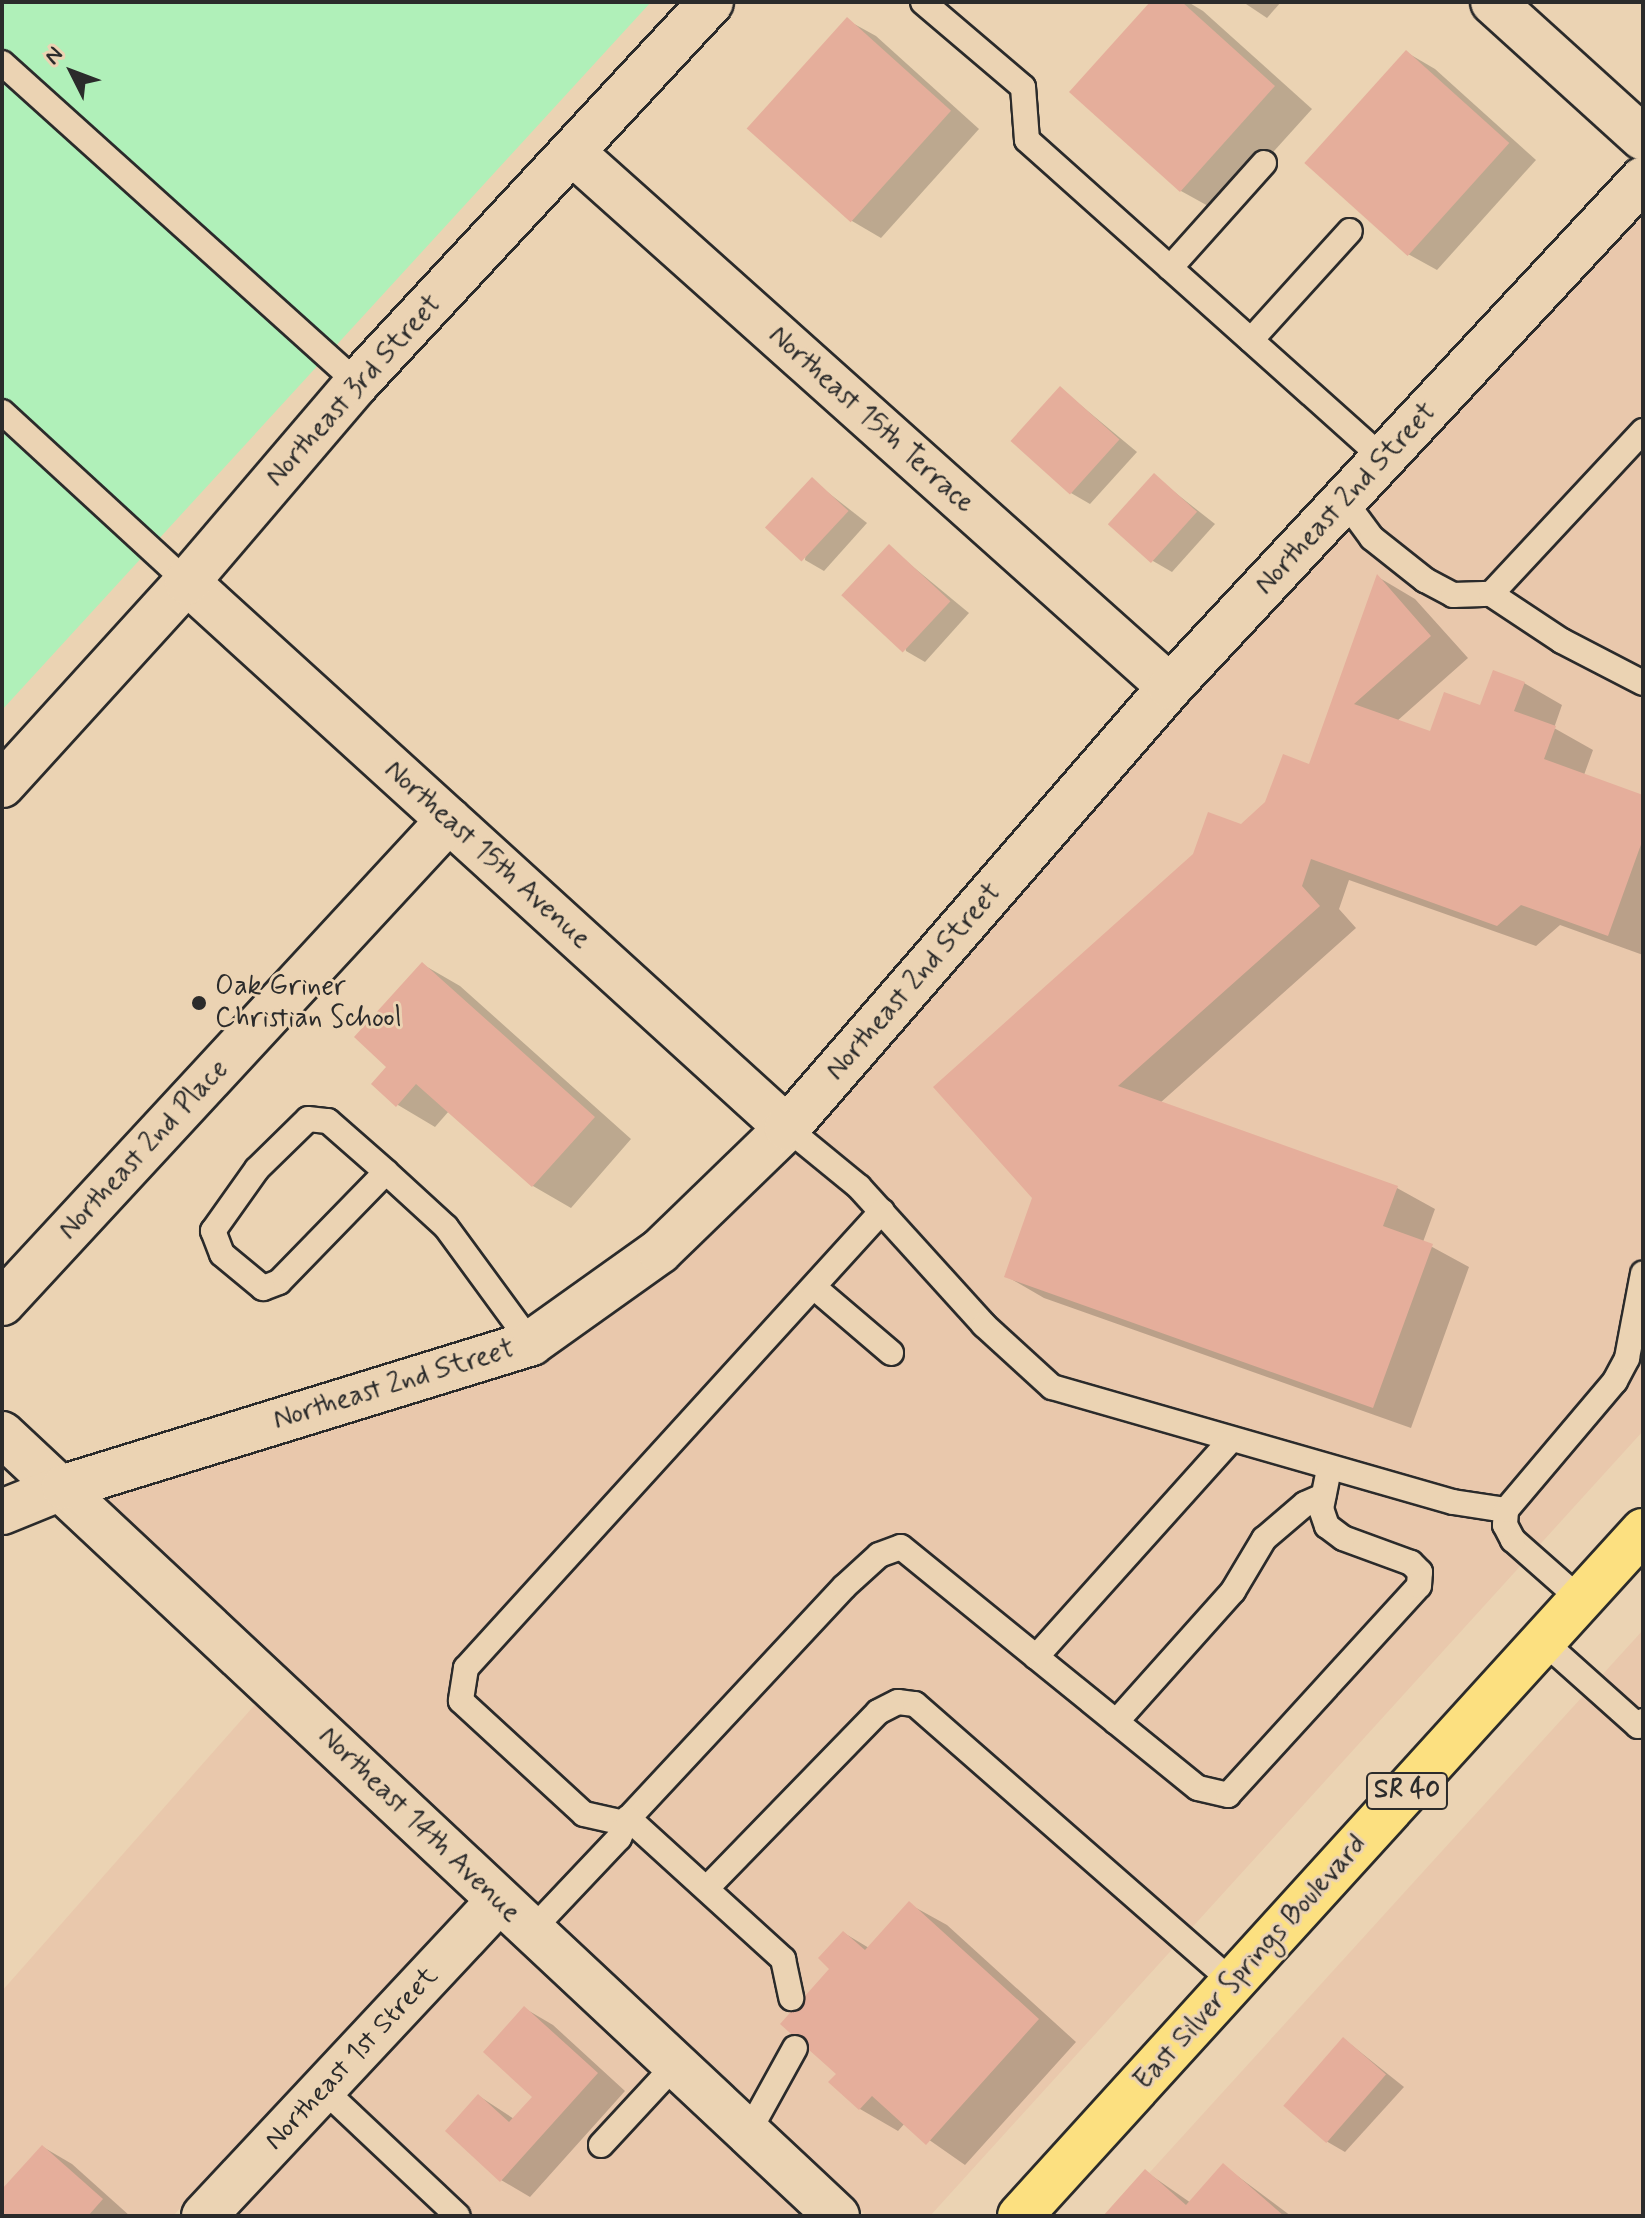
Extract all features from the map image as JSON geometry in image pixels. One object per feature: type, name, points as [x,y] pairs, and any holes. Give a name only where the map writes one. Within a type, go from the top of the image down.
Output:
[{"type":"main road","name":"East Silver Springs Boulevard","points":[[1020,2216],[1643,1531]]},
{"type":"street","name":"Northeast 3rd Street","points":[[2,785],[187,582],[357,383],[711,2]]},
{"type":"street","points":[[1493,2],[1643,138]]},
{"type":"street","name":"Northeast 15th Terrace","points":[[573,153],[1170,687]]},
{"type":"street","name":"Northeast 2nd Street","points":[[2,1512],[64,1487],[531,1343],[660,1251],[787,1128],[1170,687],[1643,179]]},
{"type":"street","name":"Northeast 15th Avenue","points":[[187,582],[787,1128]]},
{"type":"street","name":"Northeast 2nd Place","points":[[2,1303],[449,820]]},
{"type":"street","name":"Northeast 14th Avenue","points":[[2,1434],[64,1487],[499,1901],[837,2216]]},
{"type":"street","name":"Northeast 1st Street","points":[[204,2216],[499,1901]]},
{"type":"lane","points":[[923,2],[1023,87],[1027,140],[1383,458]]},
{"type":"lane","points":[[2,63],[357,383]]},
{"type":"lane","points":[[1170,268],[1264,163]]},
{"type":"lane","points":[[1251,340],[1350,231]]},
{"type":"lane","points":[[2,412],[187,582]]},
{"type":"lane","points":[[1491,594],[1643,431]]},
{"type":"lane","points":[[1344,500],[1372,538],[1425,580],[1453,595],[1491,594],[1562,641],[1643,683]]},
{"type":"lane","points":[[386,1172],[279,1282],[263,1288],[222,1254],[213,1231],[221,1215],[284,1139],[308,1119],[328,1121],[386,1172],[446,1227],[531,1343]]},
{"type":"lane","points":[[787,1128],[882,1211],[995,1336],[1052,1387],[1329,1469],[1453,1502],[1506,1510]]},
{"type":"lane","points":[[882,1211],[466,1668],[461,1701],[584,1814],[603,1821],[624,1823],[879,1555],[901,1547],[1198,1788],[1215,1796],[1228,1795],[1419,1586],[1420,1572],[1411,1563],[1343,1538],[1327,1526],[1321,1509],[1329,1469]]},
{"type":"lane","points":[[1581,1600],[1513,1540],[1505,1525],[1506,1510],[1515,1493],[1615,1381],[1627,1358],[1643,1273]]},
{"type":"lane","points":[[815,1288],[891,1353]]},
{"type":"lane","points":[[1036,1657],[1230,1441]]},
{"type":"lane","points":[[1116,1722],[1233,1591],[1264,1539],[1305,1504],[1323,1496]]},
{"type":"lane","points":[[1543,1641],[1641,1729]]},
{"type":"lane","points":[[707,1888],[878,1712],[898,1702],[915,1704],[1233,1982]]},
{"type":"lane","points":[[628,1818],[783,1959],[791,1998]]},
{"type":"lane","points":[[531,1931],[619,1838],[628,1818]]},
{"type":"lane","points":[[748,2133],[795,2048]]},
{"type":"lane","points":[[601,2145],[675,2065]]},
{"type":"lane","points":[[323,2089],[458,2216]]},
{"type":"shaded area","points":[[1643,213],[1643,1431],[930,2216],[867,2216],[104,1498],[540,1364],[676,1267],[790,1159],[1187,702]]},
{"type":"shaded area","points":[[1643,1630],[1643,2216],[1110,2216]]},
{"type":"shaded area","points":[[259,1700],[469,1901],[173,2216],[2,2216],[2,1991]]},
{"type":"shaded area","points":[[503,1932],[808,2216],[236,2216]]},
{"type":"green space","points":[[2,2],[651,2],[2,710]]},
{"type":"building","points":[[1150,2],[1182,2],[1275,86],[1180,192],[1069,92]]},
{"type":"building","points":[[847,17],[951,111],[851,222],[747,128]]},
{"type":"building","points":[[1406,50],[1509,143],[1408,256],[1304,163]]},
{"type":"building","points":[[1060,386],[1119,440],[1070,495],[1010,441]]},
{"type":"building","points":[[1154,473],[1197,512],[1151,563],[1108,524]]},
{"type":"building","points":[[812,477],[849,511],[802,562],[765,527]]},
{"type":"building","points":[[889,544],[950,601],[903,652],[841,595]]},
{"type":"building","points":[[1377,574],[1431,636],[1354,704],[1430,731],[1444,692],[1480,705],[1493,670],[1525,682],[1514,711],[1556,726],[1544,759],[1643,795],[1643,839],[1608,936],[1521,905],[1497,926],[1311,859],[1302,886],[1320,906],[1118,1086],[1398,1186],[1383,1226],[1433,1244],[1373,1408],[1004,1277],[1032,1198],[933,1087],[1193,854],[1208,812],[1241,824],[1265,802],[1283,754],[1309,764]]},
{"type":"building","points":[[422,962],[595,1117],[532,1187],[416,1084],[396,1107],[371,1084],[386,1067],[354,1037]]},
{"type":"building","points":[[909,1901],[1039,2019],[926,2145],[872,2096],[859,2110],[828,2082],[836,2074],[780,2024],[829,1969],[818,1958],[843,1931],[865,1950]]},
{"type":"building","points":[[524,2006],[598,2073],[500,2182],[445,2131],[478,2094],[509,2122],[532,2097],[483,2052]]},
{"type":"building","points":[[1343,2037],[1386,2074],[1326,2143],[1283,2106]]},
{"type":"building","points":[[42,2145],[103,2199],[88,2216],[2,2216],[2,2189]]},
{"type":"building","points":[[1223,2163],[1284,2216],[1103,2216],[1145,2169],[1186,2205]]},
{"type":"place","name":"Oak Griner Christian School","points":[[199,1003]]}]
